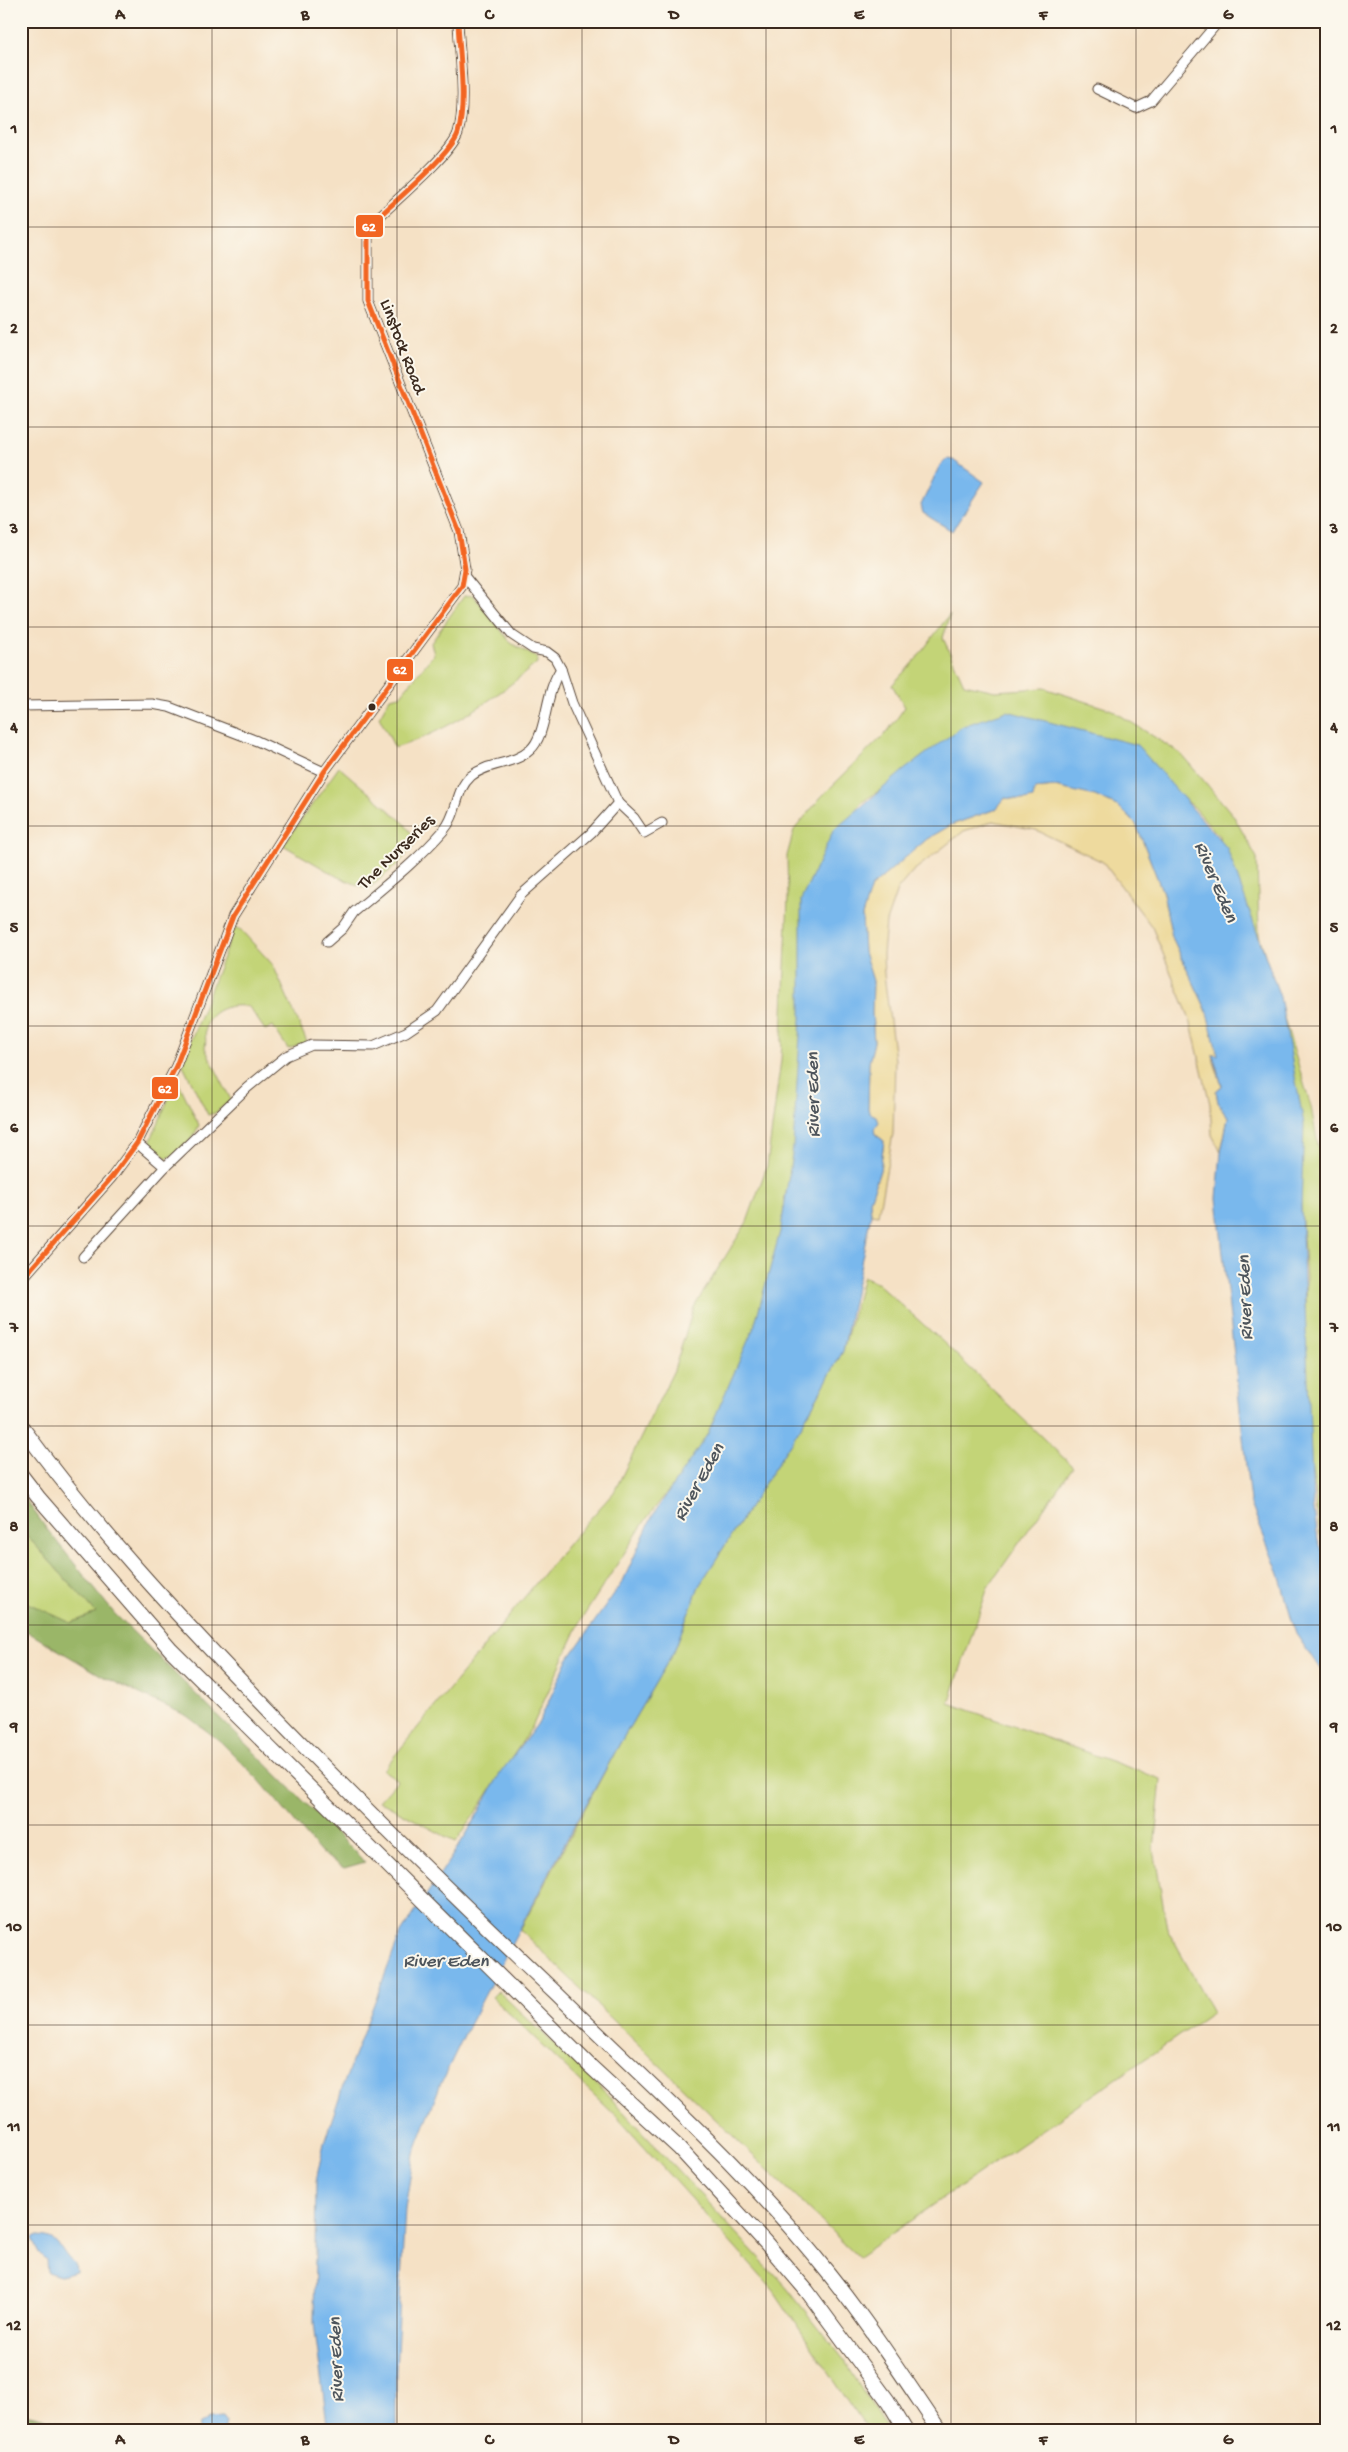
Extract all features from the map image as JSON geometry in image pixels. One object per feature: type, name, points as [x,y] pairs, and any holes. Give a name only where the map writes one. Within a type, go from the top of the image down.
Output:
[{"type":"highway","points":[[21,1426],[101,1529],[184,1622],[367,1812],[694,2124],[790,2227],[829,2274],[887,2352],[940,2431]]},
{"type":"highway","points":[[21,1475],[171,1650],[589,2065],[679,2148],[766,2243],[806,2292],[882,2393],[906,2431]]},
{"type":"street","name":"Linstock Road","points":[[458,21],[462,116],[457,135],[444,154],[368,227],[368,301],[458,531],[465,577]]},
{"type":"street","points":[[1097,89],[1136,108],[1151,101],[1219,21]]},
{"type":"street","points":[[21,1280],[112,1177],[137,1143],[176,1066],[233,916],[324,772],[458,595],[465,577],[512,635],[533,649],[547,652],[554,658],[561,669],[572,703],[618,803],[634,818],[644,833],[662,824]]},
{"type":"street","name":"The Nurseries","points":[[327,942],[343,928],[354,912],[445,828],[456,808],[460,790],[470,777],[484,767],[508,761],[530,750],[540,734],[548,695],[554,678],[561,669]]},
{"type":"street","points":[[21,706],[137,704],[160,706],[257,741],[324,772]]},
{"type":"street","points":[[83,1257],[166,1167],[247,1088],[286,1056],[312,1044],[373,1046],[406,1032],[437,1011],[521,895],[591,834],[618,803]]},
{"type":"street","points":[[137,1143],[166,1167]]},
{"type":"green space","points":[[473,595],[511,643],[537,658],[537,663],[470,713],[415,741],[395,748],[379,717],[390,698],[400,696],[434,654],[431,643],[464,596]]},
{"type":"green space","points":[[950,614],[943,638],[964,684],[995,691],[1044,688],[1112,710],[1181,754],[1233,815],[1257,858],[1259,935],[1311,1107],[1323,1173],[1320,1276],[1327,1296],[1327,1553],[1320,1534],[1302,1392],[1306,1278],[1299,1180],[1232,912],[1219,836],[1194,807],[1134,758],[960,738],[862,802],[825,852],[803,1120],[784,1201],[781,1272],[716,1431],[647,1518],[581,1620],[532,1727],[456,1842],[379,1801],[398,1780],[383,1770],[572,1539],[614,1492],[674,1370],[694,1307],[747,1222],[767,1166],[781,1060],[788,898],[787,856],[794,830],[821,797],[888,731],[905,707],[892,685],[917,658]]},
{"type":"green space","points":[[339,767],[404,823],[417,841],[399,863],[368,889],[338,877],[283,845]]},
{"type":"green space","points":[[236,928],[240,929],[273,965],[307,1042],[288,1049],[273,1026],[265,1030],[249,1007],[231,1006],[214,1014],[206,1024],[205,1048],[231,1100],[215,1113],[208,1115],[182,1063],[233,931]]},
{"type":"green space","points":[[177,1079],[199,1125],[186,1145],[177,1153],[167,1158],[155,1151],[150,1142]]},
{"type":"green space","points":[[863,1276],[878,1284],[943,1342],[1073,1467],[988,1587],[949,1703],[1161,1779],[1154,1849],[1167,1929],[1213,2012],[858,2257],[520,1930],[619,1745],[674,1651],[699,1586],[802,1425],[843,1351]]},
{"type":"green space","points":[[21,1493],[46,1528],[114,1613],[365,1862],[344,1868],[321,1853],[259,1780],[220,1741],[187,1716],[104,1677],[21,1628],[21,1600],[71,1623],[96,1613],[21,1529]]},
{"type":"green space","points":[[21,1529],[96,1613],[71,1623],[21,1600]]},
{"type":"green space","points":[[498,1991],[605,2092],[786,2287],[844,2360],[888,2431],[868,2431],[774,2291],[618,2118],[492,1997]]},
{"type":"green space","points":[[21,2413],[76,2426],[80,2431],[21,2431]]},
{"type":"sand","points":[[1055,787],[1095,795],[1119,807],[1136,824],[1163,893],[1172,937],[1206,1009],[1219,1055],[1213,1054],[1222,1086],[1216,1091],[1218,1102],[1228,1118],[1221,1152],[1212,1135],[1210,1104],[1190,1019],[1152,927],[1103,862],[1036,830],[993,821],[964,831],[912,872],[897,890],[886,922],[883,954],[884,974],[895,1060],[893,1134],[878,1215],[871,1214],[870,1201],[880,1170],[884,1141],[875,1134],[868,1109],[869,1063],[874,1042],[872,1013],[873,981],[864,952],[862,916],[871,887],[927,839],[951,825],[996,809],[1005,798],[1025,800],[1035,789]]},
{"type":"water","points":[[947,459],[953,460],[984,482],[952,531],[923,513],[921,505],[939,467]]},
{"type":"water","name":"River Eden","points":[[1007,711],[1137,745],[1227,848],[1280,997],[1304,1124],[1301,1207],[1313,1502],[1318,1540],[1327,1562],[1327,1679],[1296,1634],[1279,1574],[1250,1502],[1217,1198],[1221,1152],[1228,1118],[1218,1102],[1216,1091],[1222,1086],[1213,1054],[1218,1055],[1206,1009],[1172,937],[1163,893],[1136,824],[1119,807],[1095,796],[1055,787],[1035,789],[1033,798],[1025,800],[1005,798],[996,809],[951,825],[927,839],[871,887],[862,916],[864,952],[873,981],[872,1013],[874,1042],[869,1063],[868,1109],[870,1113],[876,1116],[879,1122],[874,1129],[875,1134],[884,1141],[880,1170],[870,1201],[871,1214],[843,1351],[802,1425],[699,1586],[674,1651],[566,1841],[469,2025],[441,2083],[414,2153],[405,2208],[396,2371],[396,2431],[328,2431],[314,2323],[316,2181],[324,2143],[344,2083],[400,1935],[467,1833],[501,1772],[539,1722],[567,1661],[623,1581],[653,1515],[707,1435],[754,1327],[781,1228],[793,1147],[801,1019],[801,900],[833,831],[904,770],[963,726]]},
{"type":"water","points":[[35,2236],[44,2236],[55,2242],[75,2264],[76,2272],[60,2276],[47,2272],[46,2260],[38,2252],[32,2239]]},
{"type":"water","points":[[223,2417],[226,2421],[224,2431],[199,2431],[200,2424],[210,2418]]},
{"type":"transit line","name":"62","points":[[21,1280],[112,1177],[137,1143],[176,1066],[233,916],[324,772],[462,586],[465,569],[459,531],[368,301],[368,227],[444,154],[458,133],[462,107],[458,21]]}]
